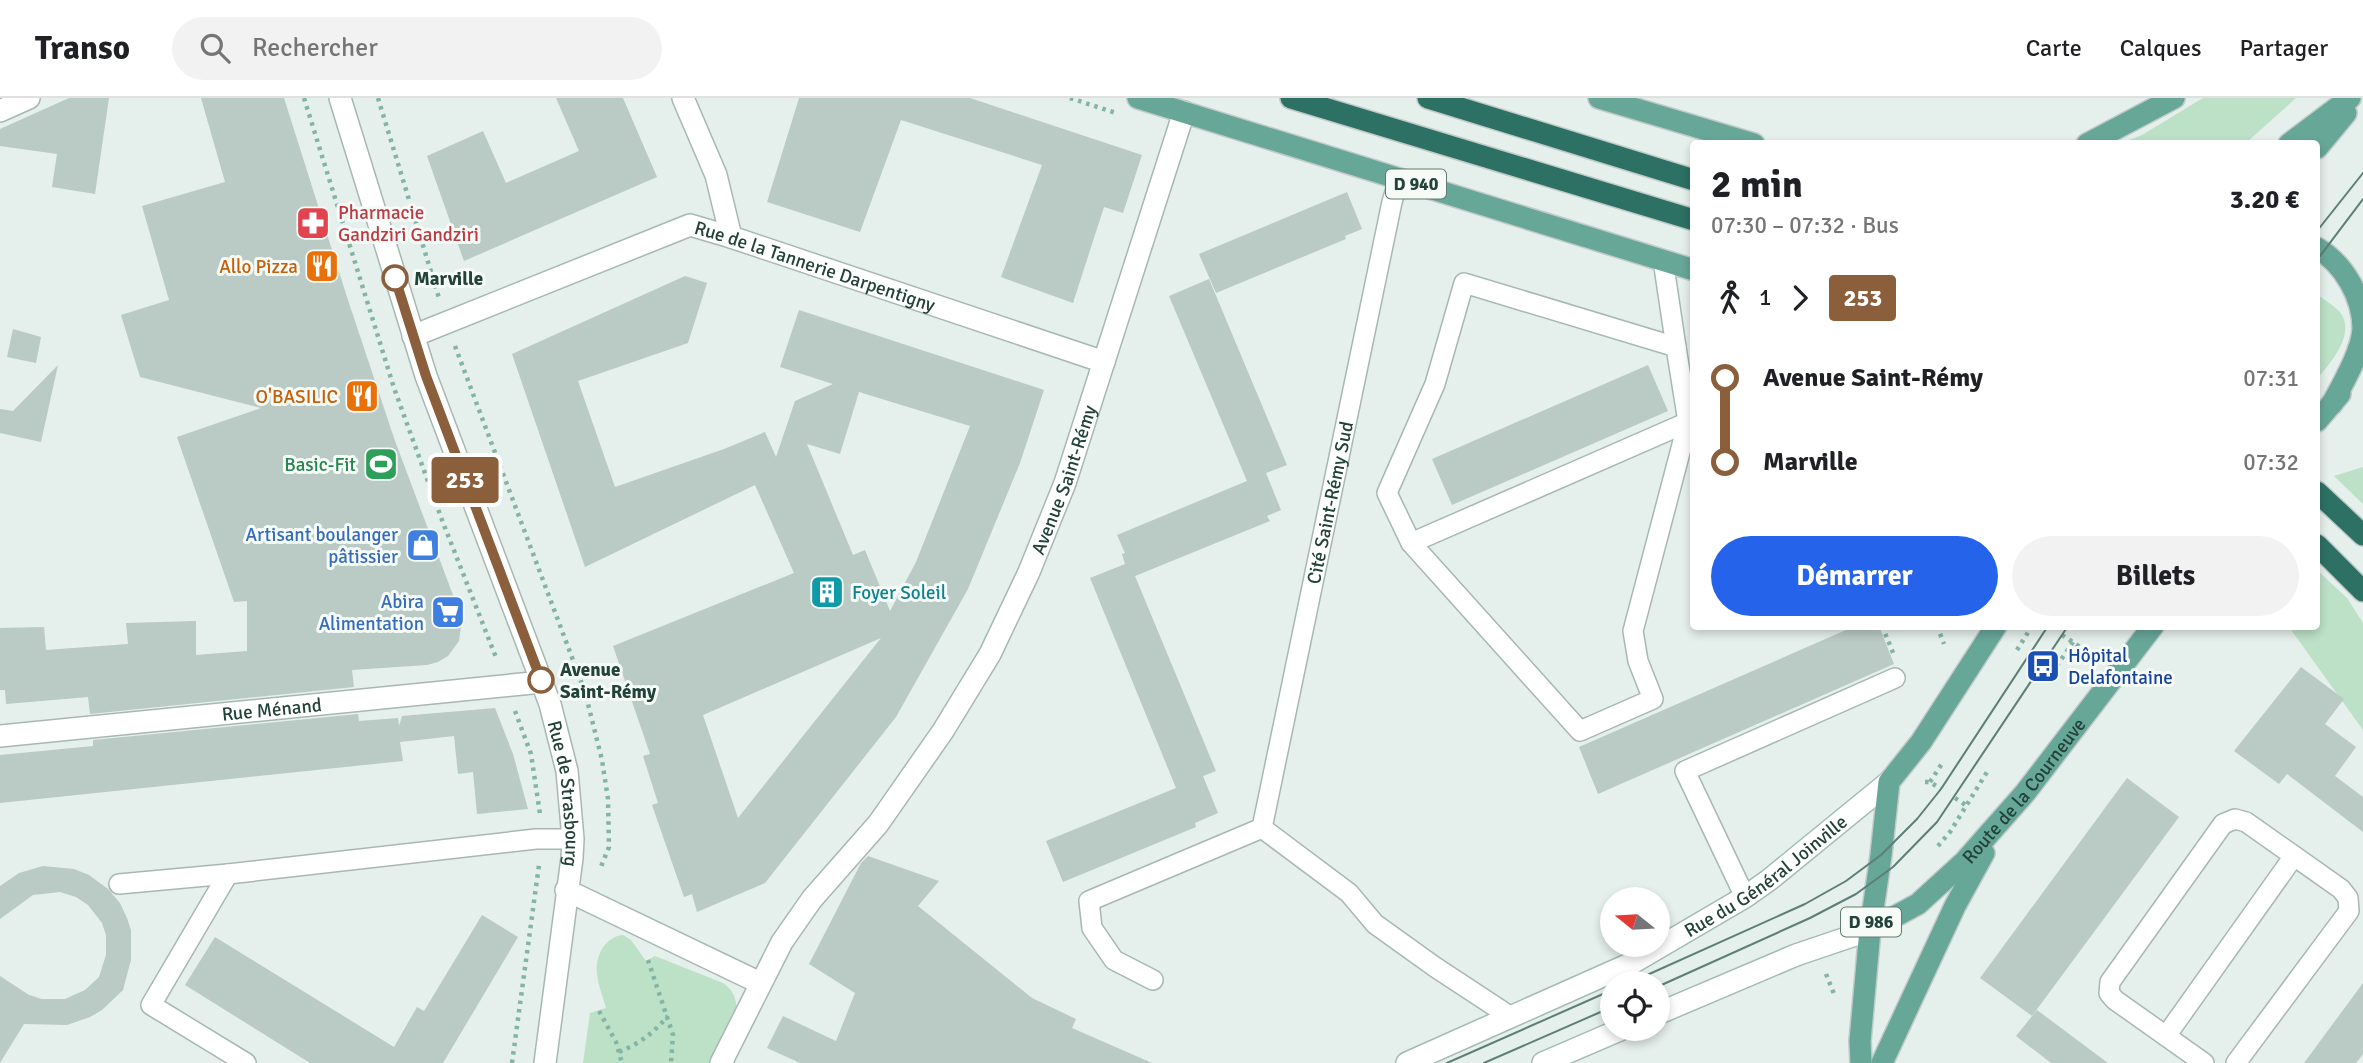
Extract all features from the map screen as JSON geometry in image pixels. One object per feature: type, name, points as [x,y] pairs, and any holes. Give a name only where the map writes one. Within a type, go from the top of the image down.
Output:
[{"type":"highway","points":[[1291,98],[1690,219]]},
{"type":"highway","points":[[1428,98],[1690,179]]},
{"type":"highway","points":[[2320,495],[2363,535]]},
{"type":"highway","points":[[2320,548],[2363,591]]},
{"type":"main road","name":"D 940","points":[[1138,98],[1690,269]]},
{"type":"main road","points":[[1599,98],[1741,140]]},
{"type":"main road","points":[[2095,140],[2174,98]]},
{"type":"main road","points":[[2294,140],[2350,98]]},
{"type":"main road","points":[[2320,144],[2359,98]]},
{"type":"main road","points":[[2320,251],[2344,272],[2353,287],[2361,307],[2363,331],[2351,366],[2332,404]]},
{"type":"main road","points":[[2320,418],[2363,366]]},
{"type":"main road","points":[[1889,782],[1921,742],[1993,630]]},
{"type":"main road","name":"Route de la Courneuve","points":[[1870,930],[1918,904],[1942,884],[2025,793],[2150,630]]},
{"type":"main road","name":"D 986","points":[[1861,1063],[1860,1041],[1870,930],[1889,782]]},
{"type":"main road","points":[[1882,1063],[1969,878],[2025,793]]},
{"type":"street","points":[[0,111],[29,98]]},
{"type":"street","name":"Rue de Strasbourg","points":[[340,98],[426,376],[542,682],[568,771],[573,839],[545,1063]]},
{"type":"street","points":[[683,98],[716,175],[731,237]]},
{"type":"street","name":"Avenue Saint-Rémy","points":[[721,1063],[782,942],[812,899],[878,824],[943,731],[990,654],[1029,572],[1065,483],[1184,112]]},
{"type":"street","name":"Rue de la Tannerie Darpentigny","points":[[413,336],[690,225],[1104,362]]},
{"type":"street","name":"Rue Ménand","points":[[0,736],[542,682]]},
{"type":"street","name":"Rue du Général Joinville","points":[[1408,1063],[1634,962],[1745,897],[1889,782]]},
{"type":"street","points":[[566,890],[760,984]]},
{"type":"street","points":[[1670,1008],[1796,955],[1870,930]]},
{"type":"street","points":[[1543,1063],[1600,1038]]},
{"type":"lane","name":"Cité Saint-Rémy Sud","points":[[1262,828],[1392,201],[1399,179]]},
{"type":"lane","points":[[1663,260],[1688,422],[1633,631],[1638,660],[1655,706],[1580,731],[1411,543],[1387,494],[1435,384],[1464,283],[1676,347]]},
{"type":"lane","points":[[1411,543],[1688,422]]},
{"type":"lane","points":[[1745,897],[1682,765],[1895,678]]},
{"type":"lane","points":[[2204,1063],[2115,1000],[2109,993],[2110,982],[2223,824],[2235,819],[2246,822],[2341,889],[2348,898],[2348,911],[2236,1063]]},
{"type":"lane","points":[[1153,980],[1114,960],[1092,928],[1089,901],[1262,828],[1349,893],[1375,923],[1511,1017]]},
{"type":"lane","points":[[119,884],[540,839],[573,839]]},
{"type":"lane","points":[[2166,1036],[2294,856]]},
{"type":"lane","points":[[228,874],[151,1005],[247,1063]]},
{"type":"path","points":[[304,98],[394,387],[531,754],[540,806],[538,877],[512,1063]]},
{"type":"path","points":[[378,98],[442,308]]},
{"type":"path","points":[[1070,98],[1117,113]]},
{"type":"path","points":[[1939,630],[1944,644]]},
{"type":"path","points":[[2017,650],[2030,630]]},
{"type":"path","points":[[2062,635],[2119,673]]},
{"type":"path","points":[[2052,673],[2073,642]]},
{"type":"path","points":[[1955,798],[1966,806]]},
{"type":"path","points":[[649,960],[673,1035],[671,1063]]},
{"type":"path","points":[[599,1011],[616,1042],[622,1063]]},
{"type":"path","points":[[619,1052],[652,1034],[668,1016]]},
{"type":"green space","points":[[2203,98],[2296,98],[2249,140],[2130,140]]},
{"type":"green space","points":[[2320,296],[2334,306],[2345,323],[2343,341],[2320,375]]},
{"type":"green space","points":[[2363,467],[2363,504],[2334,476]]},
{"type":"green space","points":[[2320,573],[2347,598],[2363,623],[2363,730],[2291,630],[2320,630]]},
{"type":"green space","points":[[623,935],[631,940],[646,961],[655,956],[723,983],[732,991],[736,1011],[711,1063],[583,1063],[590,1013],[606,1008],[597,974],[599,955],[606,944]]},
{"type":"building","points":[[69,98],[109,98],[95,194],[52,187],[57,154],[0,146],[0,129]]},
{"type":"building","points":[[201,98],[284,98],[395,441],[462,619],[459,641],[448,656],[427,665],[352,670],[354,687],[90,714],[88,697],[6,704],[5,690],[0,690],[0,628],[44,627],[46,650],[128,644],[126,623],[196,621],[196,655],[247,651],[247,601],[234,602],[177,437],[261,408],[140,377],[121,315],[169,300],[142,206],[225,182]]},
{"type":"building","points":[[556,98],[623,98],[657,177],[464,261],[427,156],[483,131],[506,183],[579,151]]},
{"type":"building","points":[[799,98],[970,98],[1142,155],[1123,213],[1104,207],[1073,303],[1001,277],[1042,165],[901,120],[860,232],[767,202]]},
{"type":"building","points":[[1347,192],[1362,229],[1345,236],[1346,239],[1216,293],[1199,254]]},
{"type":"building","points":[[685,276],[707,283],[688,343],[578,381],[615,487],[765,432],[776,457],[795,401],[833,384],[780,367],[799,310],[1044,390],[1020,463],[968,589],[896,717],[765,883],[697,912],[692,894],[684,897],[652,805],[658,803],[643,756],[650,754],[613,646],[794,573],[755,485],[585,567],[512,354]],"holes":[[[859,392],[970,426],[916,562],[890,611],[865,550],[853,555],[807,444],[840,454]],[[881,638],[795,746],[738,818],[703,715]]]},
{"type":"building","points":[[1209,279],[1287,465],[1266,473],[1281,510],[1267,516],[1270,521],[1135,576],[1216,771],[1203,776],[1218,813],[1195,823],[1196,827],[1063,882],[1046,841],[1176,788],[1090,578],[1125,564],[1122,554],[1125,553],[1117,535],[1247,481],[1169,296]]},
{"type":"building","points":[[13,329],[41,337],[36,363],[7,357]]},
{"type":"building","points":[[58,365],[41,442],[0,433],[0,409],[13,411]]},
{"type":"building","points":[[1648,365],[1668,411],[1452,505],[1432,459]]},
{"type":"building","points":[[1846,630],[1881,630],[1894,664],[1598,794],[1579,747]]},
{"type":"building","points":[[2301,667],[2344,699],[2325,724],[2356,747],[2335,776],[2363,797],[2363,832],[2287,774],[2279,784],[2234,751]]},
{"type":"building","points":[[495,708],[513,754],[528,809],[477,814],[473,772],[458,774],[454,736],[400,742],[403,761],[0,803],[0,755],[93,746],[93,740],[358,714],[359,721],[398,718],[399,726],[402,716]]},
{"type":"building","points":[[2127,778],[2179,817],[2032,1016],[1980,978]]},
{"type":"building","points":[[868,856],[939,881],[918,906],[1032,998],[1076,1019],[1072,1028],[1152,1063],[800,1063],[767,1048],[783,1016],[836,1041],[855,993],[809,964],[861,863]]},
{"type":"building","points":[[43,866],[74,869],[89,875],[108,889],[120,903],[131,930],[131,960],[123,990],[102,1010],[67,1025],[24,1024],[0,1063],[0,976],[29,995],[42,999],[65,999],[85,990],[99,977],[106,955],[106,935],[102,923],[88,905],[76,897],[60,892],[33,895],[0,919],[0,886],[19,873]]},
{"type":"building","points":[[482,915],[518,937],[443,1063],[310,1063],[185,985],[215,937],[394,1047],[417,1007],[424,1011]]},
{"type":"building","points":[[2363,983],[2363,1054],[2356,1063],[2304,1063]]},
{"type":"building","points":[[2037,1010],[2108,1063],[2051,1063],[2016,1036]]},
{"type":"tram line","points":[[2320,227],[2363,173]]},
{"type":"tram line","points":[[2320,256],[2363,199]]},
{"type":"tram line","points":[[1656,971],[1805,904],[1846,881],[1881,855],[1917,819],[1941,789],[2045,630]]},
{"type":"tram line","points":[[1670,981],[1810,918],[1856,894],[1893,867],[1937,822],[2065,630]]},
{"type":"tram line","points":[[1447,1063],[1600,995]]},
{"type":"tram line","points":[[1484,1063],[1600,1012]]},
{"type":"bus line","name":"253","points":[[395,278],[426,376],[541,680]]},
{"type":"place","name":"Pharmacie Gandziri Gandziri","points":[[313,223]]},
{"type":"place","name":"Allo Pizza","points":[[322,266]]},
{"type":"place","name":"Marville","points":[[395,278]]},
{"type":"place","name":"O'BASILIC","points":[[362,396]]},
{"type":"place","name":"Basic-Fit","points":[[381,464]]},
{"type":"place","name":"Artisant boulanger pâtissier","points":[[423,545]]},
{"type":"place","name":"Foyer Soleil","points":[[827,592]]},
{"type":"place","name":"Abira Alimentation","points":[[448,612]]},
{"type":"place","name":"Hôpital Delafontaine","points":[[2043,666]]},
{"type":"place","name":"Avenue Saint-Rémy","points":[[541,680]]}]
